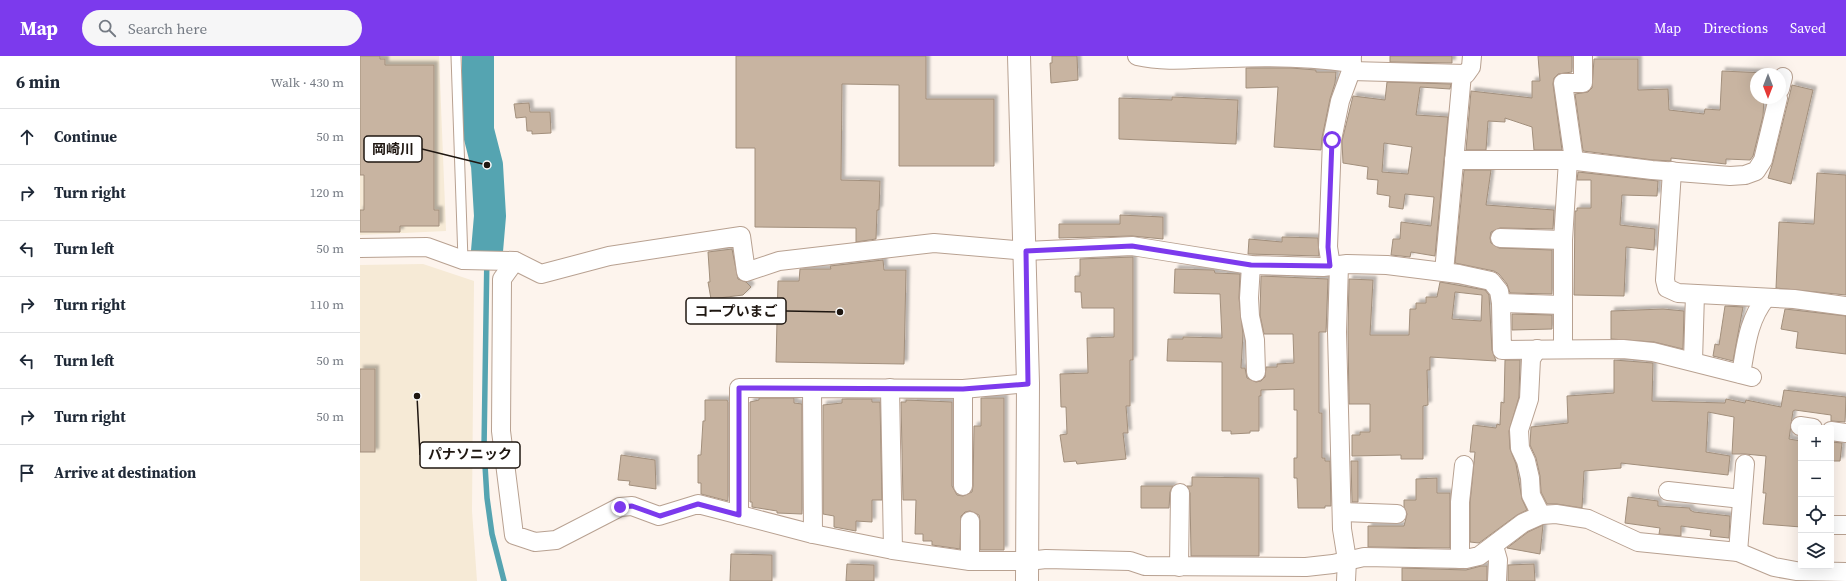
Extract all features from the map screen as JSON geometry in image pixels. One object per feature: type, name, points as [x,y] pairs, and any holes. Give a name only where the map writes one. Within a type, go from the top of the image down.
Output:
[{"type":"street","points":[[1018,56],[1026,251],[1028,384],[1027,571]]},
{"type":"street","points":[[1136,56],[1172,61],[1266,56],[1311,57],[1352,63],[1462,74],[1466,74],[1471,67],[1472,56]]},
{"type":"street","points":[[1563,349],[1562,240],[1571,160],[1563,83],[1583,83],[1583,56]]},
{"type":"street","points":[[1346,581],[1347,560],[1343,544],[1335,265],[1328,247],[1332,140],[1340,101],[1352,63]]},
{"type":"street","points":[[1444,272],[1462,74]]},
{"type":"street","points":[[1454,160],[1571,160],[1672,171],[1730,176],[1745,175],[1756,171],[1763,160],[1777,104]]},
{"type":"street","points":[[1672,171],[1665,280],[1667,288],[1678,293],[1794,299],[1846,306]]},
{"type":"street","points":[[360,248],[427,247],[467,260],[511,260],[541,274],[610,256],[741,236],[746,272],[779,261],[934,243],[1026,251],[1132,246],[1251,265],[1335,265],[1360,263],[1387,265],[1444,272],[1491,281],[1499,290],[1501,303],[1502,350],[1630,349],[1653,352],[1746,375],[1749,326],[1758,307],[1766,298]]},
{"type":"street","points":[[1500,238],[1562,240]]},
{"type":"street","points":[[511,260],[502,279],[501,431],[514,536],[535,542],[556,540],[620,507],[632,506],[660,516],[698,504],[813,534],[893,550],[1027,571],[1046,559],[1130,561],[1145,566],[1306,567],[1333,564],[1364,557],[1460,559],[1479,556],[1523,524],[1542,515],[1561,514],[1588,519],[1638,542],[1738,552],[1774,567],[1796,571],[1846,572]]},
{"type":"street","points":[[1251,265],[1249,298],[1250,316],[1255,340],[1252,362]]},
{"type":"street","points":[[1693,361],[1695,294]]},
{"type":"street","points":[[1501,303],[1562,305]]},
{"type":"street","points":[[1537,349],[1531,359],[1529,399],[1519,430],[1520,448],[1528,472],[1531,495],[1542,515]]},
{"type":"street","points":[[739,515],[739,388],[963,389],[1028,384]]},
{"type":"street","points":[[812,388],[813,534]]},
{"type":"street","points":[[890,388],[893,550]]},
{"type":"street","points":[[963,389],[963,486]]},
{"type":"street","points":[[1834,431],[1846,433]]},
{"type":"street","points":[[1738,552],[1745,464]]},
{"type":"street","points":[[1460,559],[1460,502],[1464,465]]},
{"type":"street","points":[[1668,491],[1742,499]]},
{"type":"street","points":[[1179,567],[1180,493]]},
{"type":"street","points":[[1342,512],[1397,514]]},
{"type":"street","points":[[970,521],[970,561]]},
{"type":"street","points":[[1834,525],[1846,525]]},
{"type":"street","points":[[1494,546],[1498,560],[1497,581]]},
{"type":"lane","points":[[456,56],[467,260]]},
{"type":"shaded area","points":[[360,56],[439,56],[446,231],[360,235]]},
{"type":"shaded area","points":[[423,264],[474,281],[472,511],[477,581],[360,581],[360,265]]},
{"type":"building","points":[[360,56],[380,56],[380,59],[385,59],[385,65],[434,65],[434,210],[439,210],[439,226],[400,226],[400,232],[360,232],[360,210],[364,210],[364,175],[360,175]]},
{"type":"building","points":[[736,56],[926,56],[926,99],[994,99],[994,166],[899,166],[899,85],[842,84],[841,180],[880,181],[876,239],[856,242],[856,228],[755,227],[755,148],[736,148]]},
{"type":"building","points":[[1052,56],[1077,56],[1078,80],[1051,83],[1050,63],[1052,63]]},
{"type":"building","points":[[1390,56],[1452,56],[1452,63],[1390,62]]},
{"type":"building","points":[[1538,56],[1572,56],[1572,72],[1558,74],[1554,78],[1553,84],[1562,150],[1534,150],[1532,127],[1505,118],[1505,122],[1488,121],[1486,150],[1466,150],[1471,91],[1532,98],[1532,81],[1540,81]]},
{"type":"building","points":[[1594,59],[1638,59],[1638,90],[1668,89],[1669,110],[1704,114],[1705,109],[1720,110],[1722,71],[1750,72],[1750,104],[1764,104],[1763,116],[1753,156],[1750,160],[1726,159],[1726,164],[1671,158],[1671,161],[1653,160],[1583,151],[1575,94],[1588,92],[1592,88]]},
{"type":"building","points":[[1246,68],[1291,68],[1316,70],[1316,72],[1336,72],[1335,83],[1322,138],[1321,150],[1274,147],[1278,87],[1246,88]]},
{"type":"building","points":[[1387,82],[1451,84],[1450,89],[1420,87],[1416,115],[1448,117],[1435,256],[1411,252],[1410,257],[1391,255],[1393,239],[1400,239],[1401,222],[1431,226],[1434,197],[1405,194],[1403,209],[1389,207],[1390,196],[1377,194],[1378,180],[1367,179],[1368,167],[1343,163],[1342,141],[1353,96],[1385,100]],"holes":[[[1384,143],[1412,147],[1408,174],[1382,172]]]},
{"type":"building","points":[[1792,85],[1813,90],[1791,184],[1768,178]]},
{"type":"building","points":[[1172,97],[1238,100],[1236,144],[1119,139],[1119,98],[1172,100]]},
{"type":"building","points":[[529,103],[530,112],[550,112],[551,133],[532,134],[532,131],[527,131],[526,117],[516,118],[514,104]]},
{"type":"building","points":[[1464,170],[1491,170],[1486,205],[1554,210],[1553,229],[1500,228],[1491,232],[1490,238],[1491,243],[1499,248],[1552,250],[1552,294],[1510,293],[1507,284],[1499,274],[1494,271],[1455,263]]},
{"type":"building","points":[[1578,172],[1658,181],[1657,196],[1622,195],[1620,225],[1655,229],[1654,250],[1626,247],[1624,296],[1574,295],[1575,211],[1577,211],[1577,208],[1591,208],[1591,180],[1577,180]]},
{"type":"building","points":[[1817,173],[1846,175],[1846,295],[1776,288],[1779,222],[1814,224]]},
{"type":"building","points":[[1120,215],[1163,217],[1163,239],[1132,236],[1059,238],[1059,224],[1120,224]]},
{"type":"building","points":[[1282,237],[1318,238],[1319,256],[1248,254],[1249,239],[1282,242]]},
{"type":"building","points":[[732,249],[738,279],[746,282],[751,287],[743,295],[711,299],[708,282],[710,282],[708,252]]},
{"type":"building","points":[[1133,257],[1133,360],[1130,360],[1130,406],[1126,406],[1128,433],[1123,433],[1126,459],[1077,464],[1076,461],[1064,462],[1060,435],[1067,434],[1066,407],[1061,407],[1060,374],[1088,373],[1087,338],[1114,337],[1114,308],[1082,308],[1081,292],[1075,292],[1075,276],[1080,276],[1080,259]]},
{"type":"building","points":[[883,260],[884,270],[906,270],[904,364],[776,362],[778,281],[799,281],[800,269],[831,269],[830,266]]},
{"type":"building","points":[[1175,269],[1214,270],[1215,273],[1240,274],[1239,298],[1243,334],[1241,368],[1245,368],[1247,378],[1256,382],[1261,381],[1265,377],[1266,367],[1277,367],[1277,364],[1294,363],[1293,334],[1264,334],[1260,315],[1261,276],[1328,279],[1326,332],[1319,332],[1319,413],[1322,413],[1322,458],[1325,458],[1325,461],[1330,461],[1331,506],[1325,506],[1325,508],[1298,508],[1297,478],[1294,478],[1294,458],[1297,458],[1297,410],[1294,410],[1294,389],[1261,390],[1261,396],[1259,396],[1259,431],[1231,434],[1231,431],[1222,431],[1222,362],[1167,361],[1168,339],[1183,339],[1183,337],[1222,338],[1220,294],[1174,293]]},
{"type":"building","points":[[1349,279],[1373,280],[1370,335],[1409,335],[1410,309],[1416,309],[1416,303],[1426,303],[1426,297],[1437,297],[1440,282],[1485,290],[1489,295],[1492,350],[1496,361],[1430,357],[1430,370],[1427,370],[1428,405],[1423,406],[1423,459],[1401,459],[1401,455],[1352,456],[1352,435],[1360,435],[1360,432],[1370,432],[1370,404],[1349,404]],"holes":[[[1455,292],[1482,295],[1481,321],[1452,319]]]},
{"type":"building","points":[[1725,306],[1743,307],[1733,361],[1713,356],[1715,344],[1719,345]]},
{"type":"building","points":[[1663,309],[1684,311],[1683,349],[1654,342],[1611,339],[1611,311]]},
{"type":"building","points":[[1785,309],[1846,316],[1846,354],[1796,348],[1798,332],[1781,329]]},
{"type":"building","points":[[1512,314],[1552,315],[1552,329],[1512,330]]},
{"type":"building","points":[[1505,360],[1520,360],[1519,397],[1509,431],[1510,449],[1516,464],[1522,499],[1527,510],[1517,515],[1479,543],[1470,542],[1470,503],[1475,452],[1470,452],[1473,425],[1496,428],[1497,424],[1500,425],[1501,402],[1504,403]]},
{"type":"building","points":[[1614,360],[1653,363],[1652,401],[1725,403],[1726,399],[1745,403],[1746,400],[1781,407],[1784,390],[1846,397],[1845,422],[1831,421],[1831,415],[1795,410],[1793,411],[1789,439],[1798,440],[1798,527],[1763,524],[1766,493],[1763,493],[1766,456],[1732,454],[1734,417],[1708,412],[1706,452],[1730,456],[1728,475],[1621,463],[1621,468],[1584,471],[1582,508],[1547,504],[1541,492],[1540,476],[1536,458],[1530,445],[1531,427],[1568,423],[1567,396],[1614,393]]},
{"type":"building","points":[[360,369],[375,369],[375,452],[360,452]]},
{"type":"building","points":[[759,398],[794,398],[794,403],[802,404],[802,514],[777,513],[777,511],[752,507],[752,502],[750,502],[750,402],[759,400]]},
{"type":"building","points":[[981,398],[1004,398],[1004,550],[980,550],[979,515],[970,511],[965,512],[961,516],[960,549],[932,545],[932,541],[923,541],[923,534],[915,534],[916,500],[903,500],[901,402],[906,402],[906,400],[952,402],[952,486],[957,495],[963,496],[972,492],[974,426],[981,426]]},
{"type":"building","points":[[842,399],[872,399],[872,402],[880,402],[882,500],[872,500],[872,522],[856,521],[856,531],[834,527],[834,516],[823,514],[823,405],[842,403]]},
{"type":"building","points":[[705,400],[727,400],[728,402],[728,501],[701,494],[701,483],[698,483],[698,455],[701,455],[703,421],[705,421]]},
{"type":"building","points":[[1834,442],[1842,443],[1840,461],[1834,461]]},
{"type":"building","points":[[621,455],[655,460],[656,489],[629,485],[630,481],[618,480]]},
{"type":"building","points":[[1351,461],[1358,461],[1358,502],[1352,502]]},
{"type":"building","points":[[1192,477],[1259,478],[1259,556],[1191,556],[1190,493],[1187,486],[1192,486]]},
{"type":"building","points":[[1437,478],[1437,493],[1450,493],[1450,548],[1368,547],[1368,526],[1404,526],[1407,514],[1404,507],[1404,500],[1416,500],[1416,479]]},
{"type":"building","points":[[1141,486],[1173,486],[1170,492],[1169,508],[1141,508]]},
{"type":"building","points":[[1628,497],[1658,501],[1658,506],[1690,508],[1690,510],[1694,512],[1730,516],[1729,538],[1710,536],[1711,530],[1681,526],[1681,536],[1659,534],[1660,528],[1625,523]]},
{"type":"building","points":[[1543,525],[1540,554],[1507,548],[1528,532]]},
{"type":"building","points":[[731,554],[772,555],[772,581],[730,581]]},
{"type":"building","points":[[847,564],[874,565],[874,581],[846,581]]},
{"type":"building","points":[[1534,564],[1535,581],[1508,581],[1508,565]]},
{"type":"building","points":[[1487,566],[1487,581],[1402,581],[1402,568],[1466,570]]},
{"type":"waterway","points":[[478,56],[478,130],[487,165],[490,216],[487,251]]},
{"type":"waterway","points":[[487,251],[484,449],[487,498],[492,534],[504,581]]},
{"type":"place","name":"岡崎川","points":[[487,165]]},
{"type":"place","name":"コープいまご","points":[[840,312]]},
{"type":"place","name":"パナソニック","points":[[417,396]]},
{"type":"route","points":[[620,507],[632,506],[660,516],[698,504],[739,515],[739,388],[963,389],[1028,384],[1026,251],[1132,246],[1251,265],[1290,267],[1330,266],[1328,247],[1332,140]]}]
